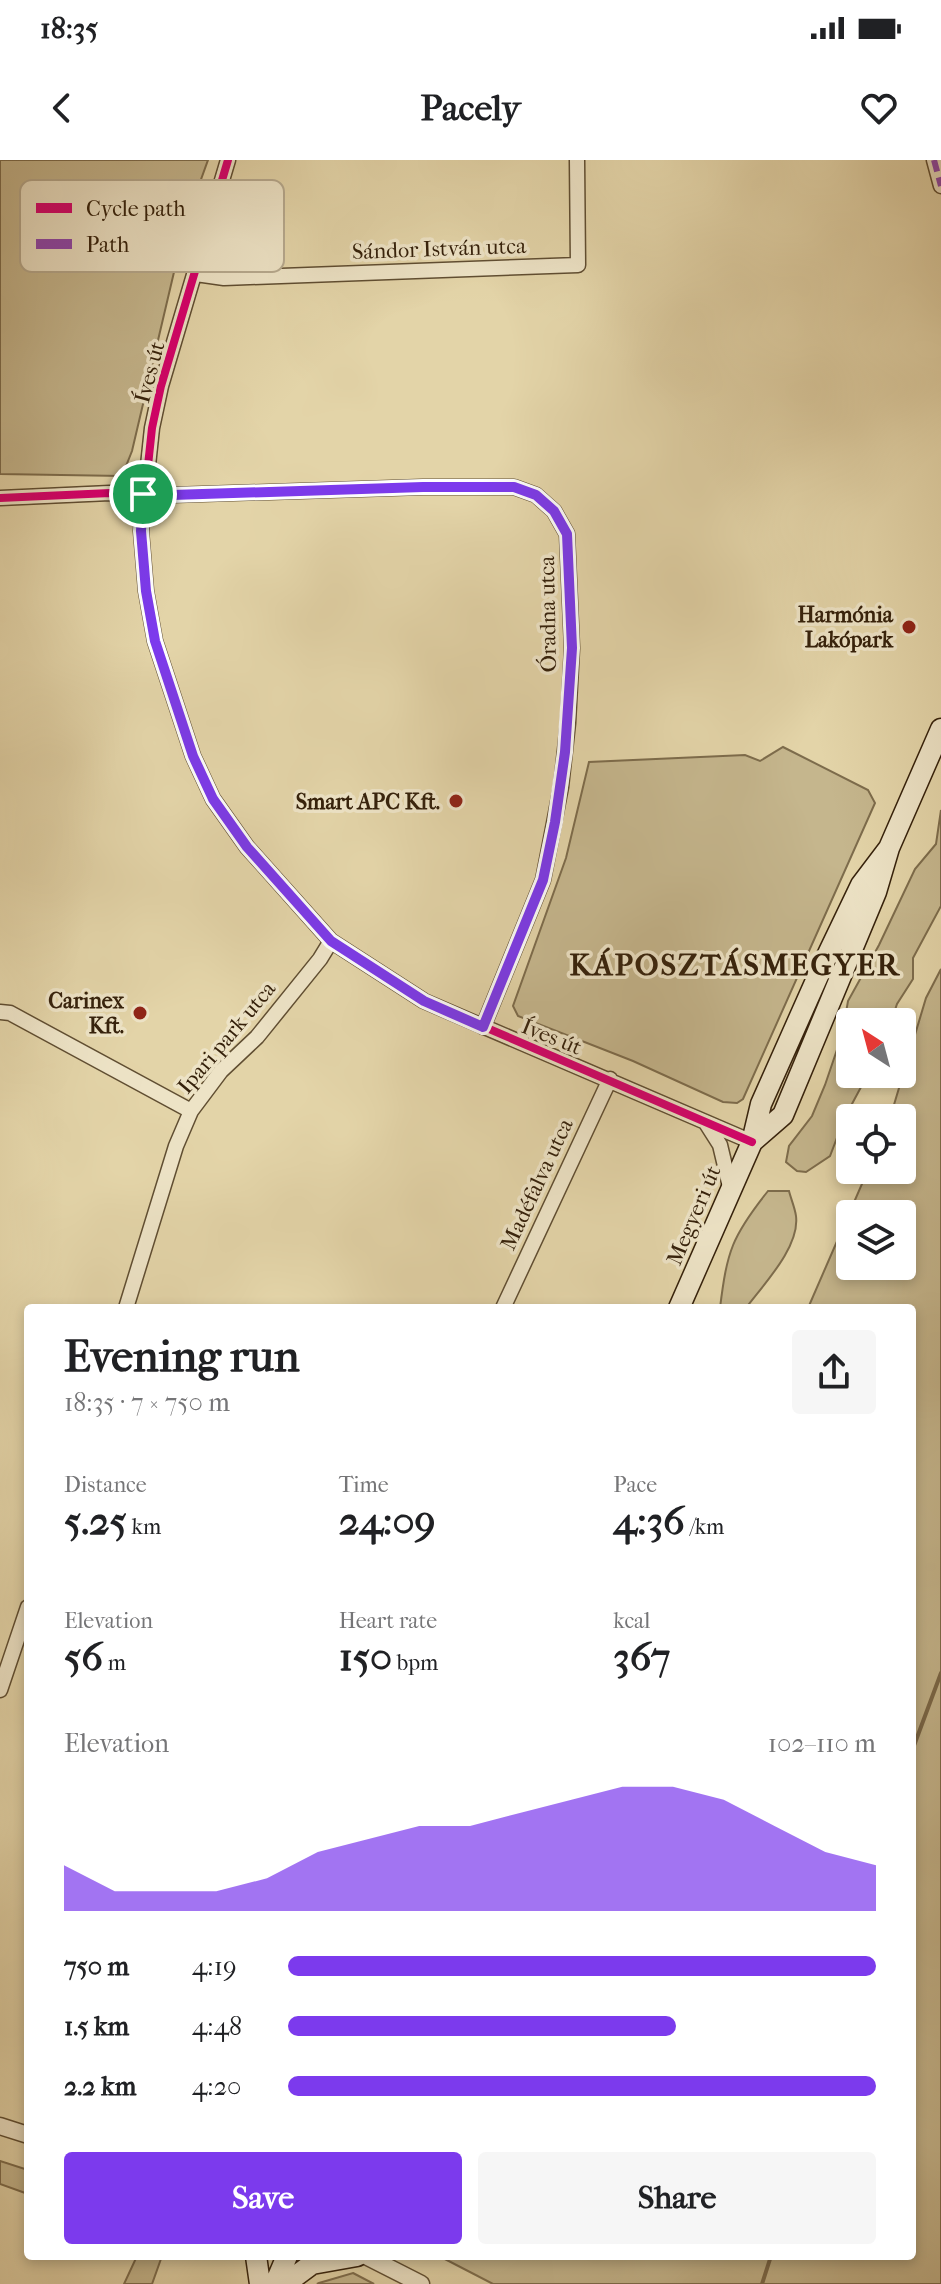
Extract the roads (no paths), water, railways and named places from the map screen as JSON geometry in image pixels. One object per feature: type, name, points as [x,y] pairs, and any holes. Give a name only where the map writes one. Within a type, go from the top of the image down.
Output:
[{"type":"main road","name":"Megyeri út","points":[[681,1304],[752,1142],[783,1115],[876,892],[889,848],[941,729]]},
{"type":"main road","points":[[257,2260],[260,2284]]},
{"type":"main road","points":[[275,2284],[285,2260]]},
{"type":"main road","points":[[285,2284],[312,2264],[334,2260]]},
{"type":"street","name":"Íves út","points":[[222,180],[228,160]]},
{"type":"street","name":"Sándor István utca","points":[[196,274],[224,278],[578,265],[577,160]]},
{"type":"street","points":[[934,160],[941,186]]},
{"type":"street","name":"Íves út","points":[[196,274],[161,386],[152,428],[141,531],[146,591],[155,641],[193,756],[213,799],[247,847],[331,941],[424,1001],[752,1142]]},
{"type":"street","name":"Óradna utca","points":[[0,498],[514,487],[536,495],[554,511],[567,534],[572,648],[561,787],[543,880],[483,1027]]},
{"type":"street","name":"Ipari park utca","points":[[127,1304],[176,1146],[191,1111],[221,1071],[257,1037],[331,941]]},
{"type":"street","points":[[0,1012],[10,1013],[191,1111]]},
{"type":"street","name":"Madéfalva utca","points":[[505,1304],[610,1079]]},
{"type":"street","points":[[703,1119],[720,1145],[730,1187]]},
{"type":"street","points":[[0,1690],[24,1619]]},
{"type":"street","points":[[0,2126],[24,2134]]},
{"type":"street","points":[[374,2260],[421,2284]]},
{"type":"waterway","points":[[916,1740],[941,1673]]},
{"type":"waterway","points":[[762,2284],[770,2260]]},
{"type":"place","name":"Harmónia Lakópark","points":[[909,627]]},
{"type":"place","name":"Smart APC Kft.","points":[[456,801]]},
{"type":"place","name":"Carinex Kft.","points":[[140,1013]]},
{"type":"district","name":"KÁPOSZTÁSMEGYER","points":[[735,965]]}]
